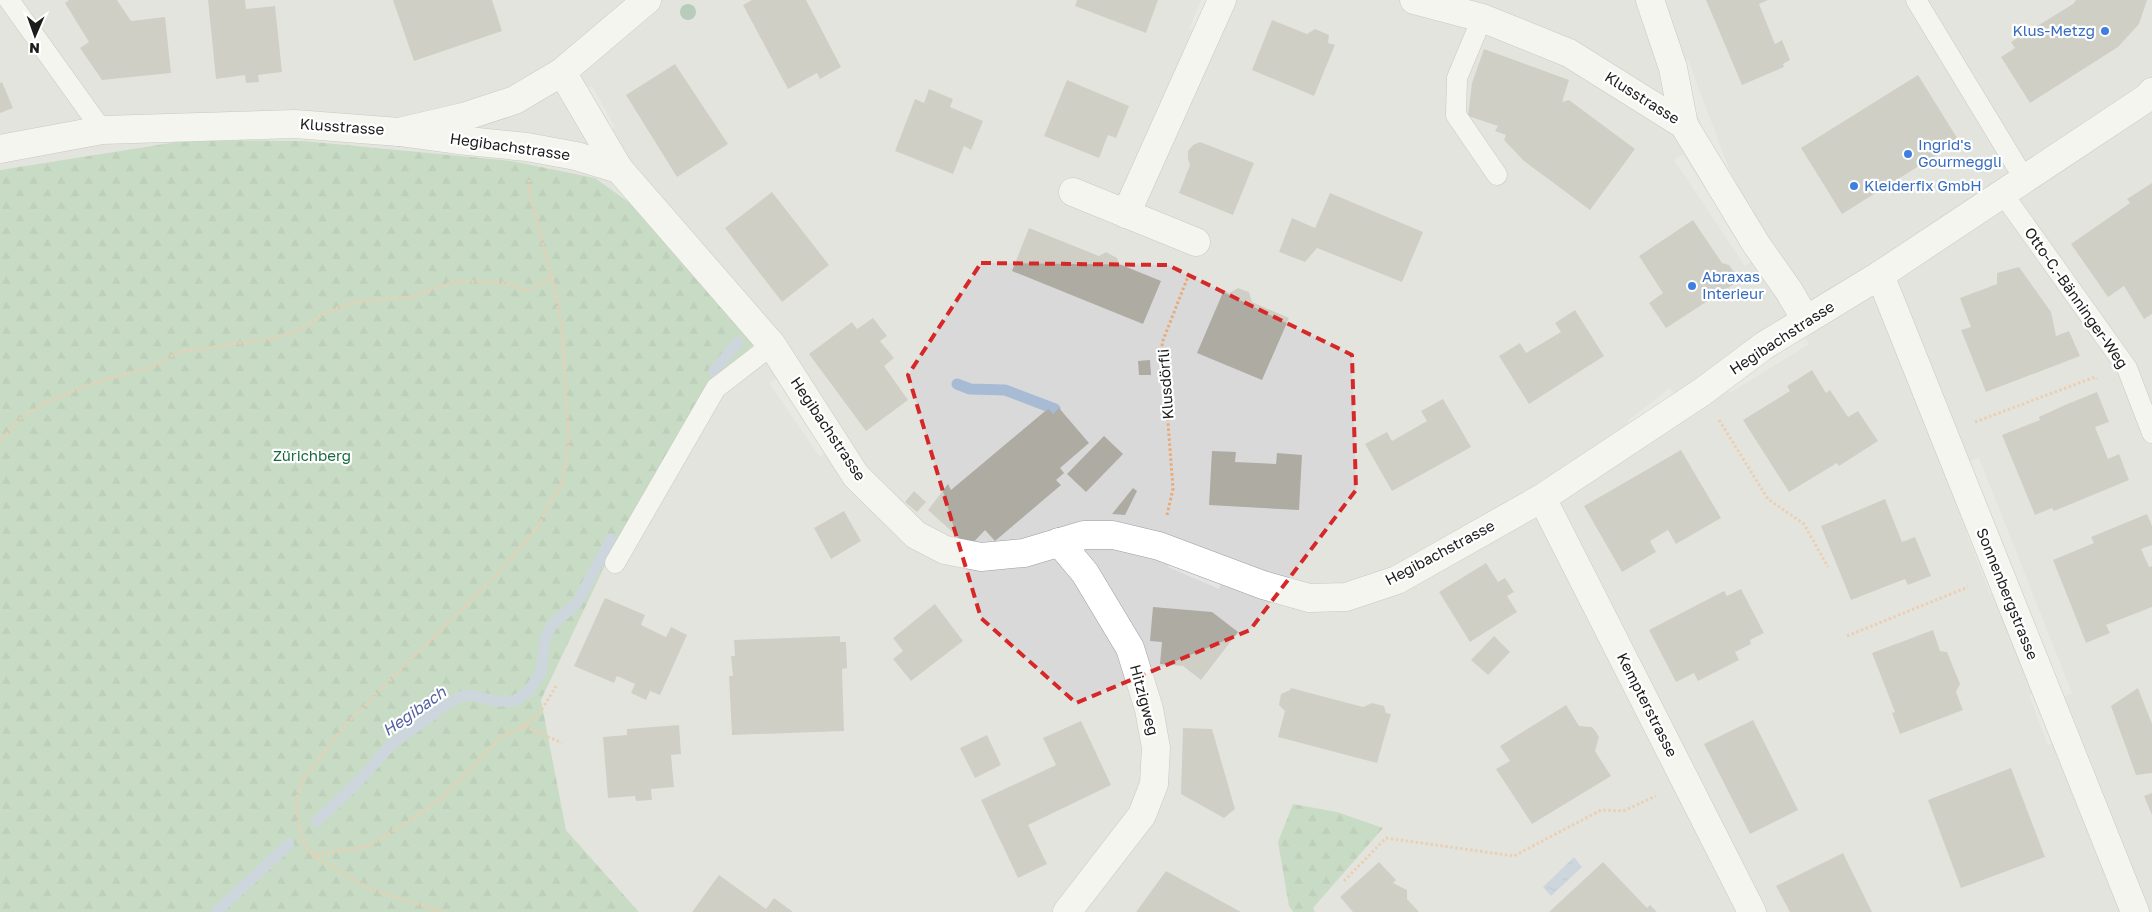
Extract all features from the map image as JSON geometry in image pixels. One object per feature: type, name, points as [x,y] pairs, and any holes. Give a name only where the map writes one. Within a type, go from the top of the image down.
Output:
[{"type":"street","name":"Klusstrasse","points":[[0,149],[102,130],[294,124],[399,132],[463,117],[516,100],[562,72],[648,0]]},
{"type":"street","points":[[1126,214],[1222,0]]},
{"type":"street","name":"Klusstrasse","points":[[1414,0],[1482,18],[1569,53],[1684,125],[1756,244],[1789,291],[1806,320]]},
{"type":"street","points":[[1650,0],[1673,68],[1684,125]]},
{"type":"street","name":"Hegibachstrasse","points":[[562,72],[619,169],[772,346],[856,476],[916,535],[945,550],[981,557],[1024,553],[1084,535],[1113,535],[1159,546],[1263,585],[1309,598],[1346,597],[1397,580],[1542,498],[1702,392],[1765,345],[1880,275],[2151,95]]},
{"type":"street","name":"Hegibachstrasse","points":[[399,132],[527,147],[576,156],[619,169]]},
{"type":"street","points":[[1073,192],[1196,242]]},
{"type":"street","name":"Sonnenbergstrasse","points":[[1880,275],[2135,912]]},
{"type":"street","name":"Kempterstrasse","points":[[1542,498],[1752,912]]},
{"type":"street","name":"Hitzigweg","points":[[1059,542],[1085,573],[1130,648],[1149,709],[1156,748],[1154,784],[1142,815],[1067,912]]},
{"type":"lane","points":[[9,0],[102,130]]},
{"type":"lane","name":"Otto-C.-Bänninger-Weg","points":[[1916,0],[2014,187],[2126,368],[2152,433]]},
{"type":"lane","points":[[1482,18],[1457,78],[1456,115],[1497,175]]},
{"type":"lane","points":[[615,563],[716,388],[772,346]]},
{"type":"path","points":[[443,912],[370,889],[312,855],[304,843],[299,826],[296,800],[304,778],[346,724],[494,577],[534,532],[562,483],[569,444],[562,326],[552,276],[529,192],[527,147]]},
{"type":"path","name":"Klusdörfli","points":[[1159,546],[1173,489],[1162,343],[1190,271],[1196,242]]},
{"type":"path","points":[[0,442],[18,420],[39,406],[87,385],[155,366],[178,352],[275,338],[304,328],[328,311],[341,306],[360,301],[412,297],[456,280],[505,283],[525,290],[532,289],[552,276]]},
{"type":"path","points":[[1974,422],[2095,377],[2119,397],[2135,390]]},
{"type":"path","points":[[1702,392],[1768,499],[1804,524],[1828,567]]},
{"type":"path","points":[[1847,636],[1972,585]]},
{"type":"path","points":[[517,730],[533,719],[543,708],[556,686]]},
{"type":"path","points":[[312,855],[369,846],[380,840],[445,795],[502,736],[526,727],[562,744]]},
{"type":"path","points":[[1344,881],[1386,838],[1514,856],[1602,810],[1623,811],[1686,782]]},
{"type":"highlighted area","points":[[981,263],[1168,265],[1352,355],[1356,490],[1250,630],[1076,703],[981,618],[908,375]]},
{"type":"shaded area","points":[[0,0],[2152,0],[2152,912],[639,912],[566,830],[541,700],[611,553],[595,178],[512,161],[304,141],[189,140],[0,170]]},
{"type":"shaded area","points":[[1201,0],[1213,0],[1199,33],[1189,29]]},
{"type":"shaded area","points":[[1688,60],[1733,179],[1723,183],[1678,64]]},
{"type":"shaded area","points":[[592,86],[615,127],[605,133],[583,91]]},
{"type":"shaded area","points":[[1683,154],[1753,261],[1745,266],[1674,160]]},
{"type":"shaded area","points":[[1802,334],[1809,344],[1730,393],[1724,384]]},
{"type":"shaded area","points":[[782,375],[832,449],[820,457],[769,383]]},
{"type":"shaded area","points":[[1670,388],[1677,397],[1634,430],[1627,421]]},
{"type":"shaded area","points":[[1979,458],[2072,693],[2061,698],[1968,462]]},
{"type":"shaded area","points":[[1975,528],[1999,590],[1990,594],[1966,532]]},
{"type":"shaded area","points":[[1172,559],[1222,581],[1219,589],[1168,567]]},
{"type":"shaded area","points":[[2038,691],[2058,741],[2048,745],[2029,695]]},
{"type":"green space","name":"Zürichberg","points":[[189,140],[304,141],[512,161],[595,178],[645,214],[755,344],[710,384],[611,553],[541,700],[566,830],[639,912],[0,912],[0,170]]},
{"type":"green space","points":[[1293,804],[1337,812],[1383,828],[1313,908],[1315,912],[1293,912],[1289,906],[1278,842]]},
{"type":"water","points":[[1574,857],[1582,867],[1551,896],[1543,887]]},
{"type":"building","points":[[69,0],[117,0],[131,21],[165,17],[171,73],[102,80],[80,48],[89,42],[65,3]]},
{"type":"building","points":[[208,0],[245,0],[246,9],[275,6],[282,72],[258,75],[259,82],[246,83],[245,75],[216,79]]},
{"type":"building","points":[[393,0],[492,0],[502,31],[414,61]]},
{"type":"building","points":[[752,0],[806,0],[841,67],[820,79],[817,73],[788,89],[743,5]]},
{"type":"building","points":[[1077,0],[1158,0],[1146,33],[1075,6]]},
{"type":"building","points":[[1706,0],[1768,0],[1759,4],[1775,44],[1782,40],[1790,60],[1783,64],[1784,67],[1742,85]]},
{"type":"building","points":[[2076,0],[2147,0],[2139,24],[2118,47],[2030,103],[2001,57],[2015,48],[2011,42],[2073,4]]},
{"type":"building","points":[[1272,20],[1307,34],[1315,29],[1329,35],[1328,43],[1335,45],[1314,96],[1252,70]]},
{"type":"building","points":[[1484,49],[1569,80],[1562,102],[1569,100],[1635,149],[1590,210],[1524,161],[1504,140],[1506,135],[1495,131],[1498,126],[1468,116],[1472,83]]},
{"type":"building","points":[[675,64],[728,144],[677,177],[626,95]]},
{"type":"building","points":[[1918,75],[1959,141],[1842,214],[1801,148]]},
{"type":"building","points":[[1067,80],[1129,106],[1116,138],[1108,135],[1099,158],[1044,136]]},
{"type":"building","points":[[2,82],[13,108],[0,113],[0,83]]},
{"type":"building","points":[[929,89],[953,99],[950,107],[983,121],[971,150],[964,146],[953,174],[895,151],[915,99],[924,103]]},
{"type":"building","points":[[1200,142],[1254,163],[1233,215],[1179,193],[1190,165],[1188,151],[1193,145]]},
{"type":"building","points":[[2152,183],[2152,314],[2144,319],[2124,286],[2108,297],[2071,244],[2130,203],[2127,199]]},
{"type":"building","points":[[772,192],[829,265],[782,302],[725,228]]},
{"type":"building","points":[[1330,193],[1423,232],[1402,282],[1317,248],[1305,262],[1279,252],[1292,218],[1315,228]]},
{"type":"building","points":[[1693,220],[1722,263],[1729,265],[1736,275],[1734,284],[1666,328],[1649,303],[1663,293],[1639,256]]},
{"type":"building","points":[[1029,228],[1099,256],[1106,252],[1117,258],[1119,264],[1161,281],[1143,324],[1012,271]]},
{"type":"building","points":[[2019,267],[2051,312],[2056,336],[2069,331],[2080,356],[1986,392],[1961,330],[1971,327],[1960,298],[1997,284],[1997,273]]},
{"type":"building","points":[[1238,288],[1249,292],[1252,302],[1289,318],[1262,380],[1197,353],[1224,290],[1229,293]]},
{"type":"building","points":[[1575,310],[1604,356],[1529,404],[1499,356],[1520,343],[1526,353],[1561,332],[1555,323]]},
{"type":"building","points":[[873,318],[887,336],[880,341],[894,358],[884,366],[908,400],[866,431],[809,354],[852,322],[857,329]]},
{"type":"building","points":[[1150,360],[1151,375],[1139,375],[1138,361]]},
{"type":"building","points":[[1812,370],[1826,393],[1830,390],[1848,417],[1858,411],[1878,441],[1839,466],[1837,463],[1789,492],[1743,420],[1790,391],[1787,386]]},
{"type":"building","points":[[2097,392],[2109,422],[2095,427],[2108,459],[2119,454],[2129,480],[2054,511],[2052,508],[2035,515],[2002,435],[2040,420],[2039,417]]},
{"type":"building","points":[[1443,399],[1471,447],[1392,491],[1365,444],[1387,432],[1392,441],[1427,421],[1421,411]]},
{"type":"building","points":[[1059,408],[1089,443],[1060,468],[1064,473],[1056,480],[1061,485],[995,541],[985,530],[969,547],[928,510],[948,484],[951,490],[1044,412],[1049,409],[1053,414]]},
{"type":"building","points":[[1104,436],[1123,454],[1086,492],[1067,474]]},
{"type":"building","points":[[1681,450],[1721,518],[1676,544],[1668,530],[1650,541],[1656,552],[1622,572],[1584,506]]},
{"type":"building","points":[[1212,451],[1236,452],[1235,462],[1276,464],[1277,453],[1302,455],[1299,510],[1209,505]]},
{"type":"building","points":[[1133,488],[1137,491],[1125,515],[1112,514]]},
{"type":"building","points":[[914,491],[926,502],[917,512],[905,502]]},
{"type":"building","points":[[1885,499],[1902,542],[1915,537],[1931,576],[1908,585],[1905,579],[1851,600],[1821,526]]},
{"type":"building","points":[[844,511],[861,541],[831,559],[814,528]]},
{"type":"building","points":[[2147,514],[2152,526],[2152,545],[2141,549],[2149,567],[2152,566],[2152,607],[2106,625],[2110,633],[2086,643],[2053,560],[2094,543],[2091,537]]},
{"type":"building","points":[[1486,563],[1498,582],[1505,578],[1514,592],[1507,596],[1517,612],[1470,642],[1439,592]]},
{"type":"building","points":[[1741,589],[1764,633],[1750,640],[1751,644],[1735,652],[1739,660],[1698,681],[1694,673],[1676,682],[1649,630],[1724,591],[1727,596]]},
{"type":"building","points":[[605,598],[645,615],[641,625],[666,637],[671,627],[687,635],[660,695],[650,691],[646,700],[631,693],[635,684],[617,676],[614,683],[574,666]]},
{"type":"building","points":[[935,604],[963,641],[911,681],[893,659],[903,651],[893,638]]},
{"type":"building","points":[[1153,607],[1212,612],[1238,632],[1201,680],[1183,666],[1160,664],[1162,642],[1150,641]]},
{"type":"building","points":[[1933,630],[1940,651],[1947,652],[1960,684],[1956,692],[1963,710],[1900,734],[1892,713],[1895,712],[1872,653]]},
{"type":"building","points":[[840,636],[840,642],[846,642],[847,668],[842,669],[844,731],[732,735],[729,676],[733,676],[731,656],[735,656],[734,640]]},
{"type":"building","points":[[1494,636],[1510,652],[1488,675],[1471,660]]},
{"type":"building","points":[[1291,688],[1363,707],[1372,703],[1384,706],[1386,713],[1391,714],[1377,763],[1278,737],[1285,711],[1279,705],[1281,694]]},
{"type":"building","points":[[2138,688],[2152,724],[2152,773],[2136,775],[2111,706]]},
{"type":"building","points":[[1566,705],[1579,726],[1592,727],[1596,732],[1599,737],[1595,751],[1611,776],[1532,824],[1496,769],[1510,761],[1500,746]]},
{"type":"building","points":[[1753,720],[1798,810],[1750,834],[1704,744]]},
{"type":"building","points":[[1081,721],[1111,785],[1028,825],[1047,864],[1018,878],[981,800],[1056,765],[1043,738]]},
{"type":"building","points":[[679,725],[681,754],[671,755],[674,787],[651,789],[652,800],[636,801],[635,796],[608,798],[603,737],[627,735],[627,729]]},
{"type":"building","points":[[1183,728],[1212,729],[1235,809],[1224,818],[1181,794]]},
{"type":"building","points":[[987,735],[1001,765],[975,778],[960,748]]},
{"type":"building","points":[[2011,768],[2045,857],[1961,888],[1928,800]]},
{"type":"building","points":[[2152,793],[2152,815],[2144,796]]},
{"type":"building","points":[[1843,853],[1872,912],[1790,912],[1776,886]]},
{"type":"building","points":[[1379,862],[1396,880],[1393,883],[1407,890],[1407,899],[1419,912],[1353,912],[1340,897]]},
{"type":"building","points":[[1603,862],[1647,908],[1650,905],[1657,912],[1549,912]]},
{"type":"building","points":[[1166,871],[1241,912],[1136,912]]},
{"type":"building","points":[[719,875],[766,909],[774,898],[793,912],[692,912]]},
{"type":"waterway","name":"Hegibach","points":[[714,371],[738,342]]},
{"type":"waterway","name":"Hegibach","points":[[957,384],[970,389],[1005,390],[1055,409]]},
{"type":"waterway","name":"Hegibach","points":[[317,821],[355,785],[391,745],[447,704],[460,697],[471,695],[496,701],[514,701],[527,693],[541,673],[545,639],[552,625],[577,603],[611,539]]},
{"type":"waterway","name":"Hegibach","points":[[216,912],[289,844]]},
{"type":"place","name":"Klus-Metzg","points":[[2105,31]]},
{"type":"place","name":"Ingrid's Gourmeggli","points":[[1908,154]]},
{"type":"place","name":"Kleiderfix GmbH","points":[[1854,186]]},
{"type":"place","name":"Abraxas Interieur","points":[[1692,286]]}]
